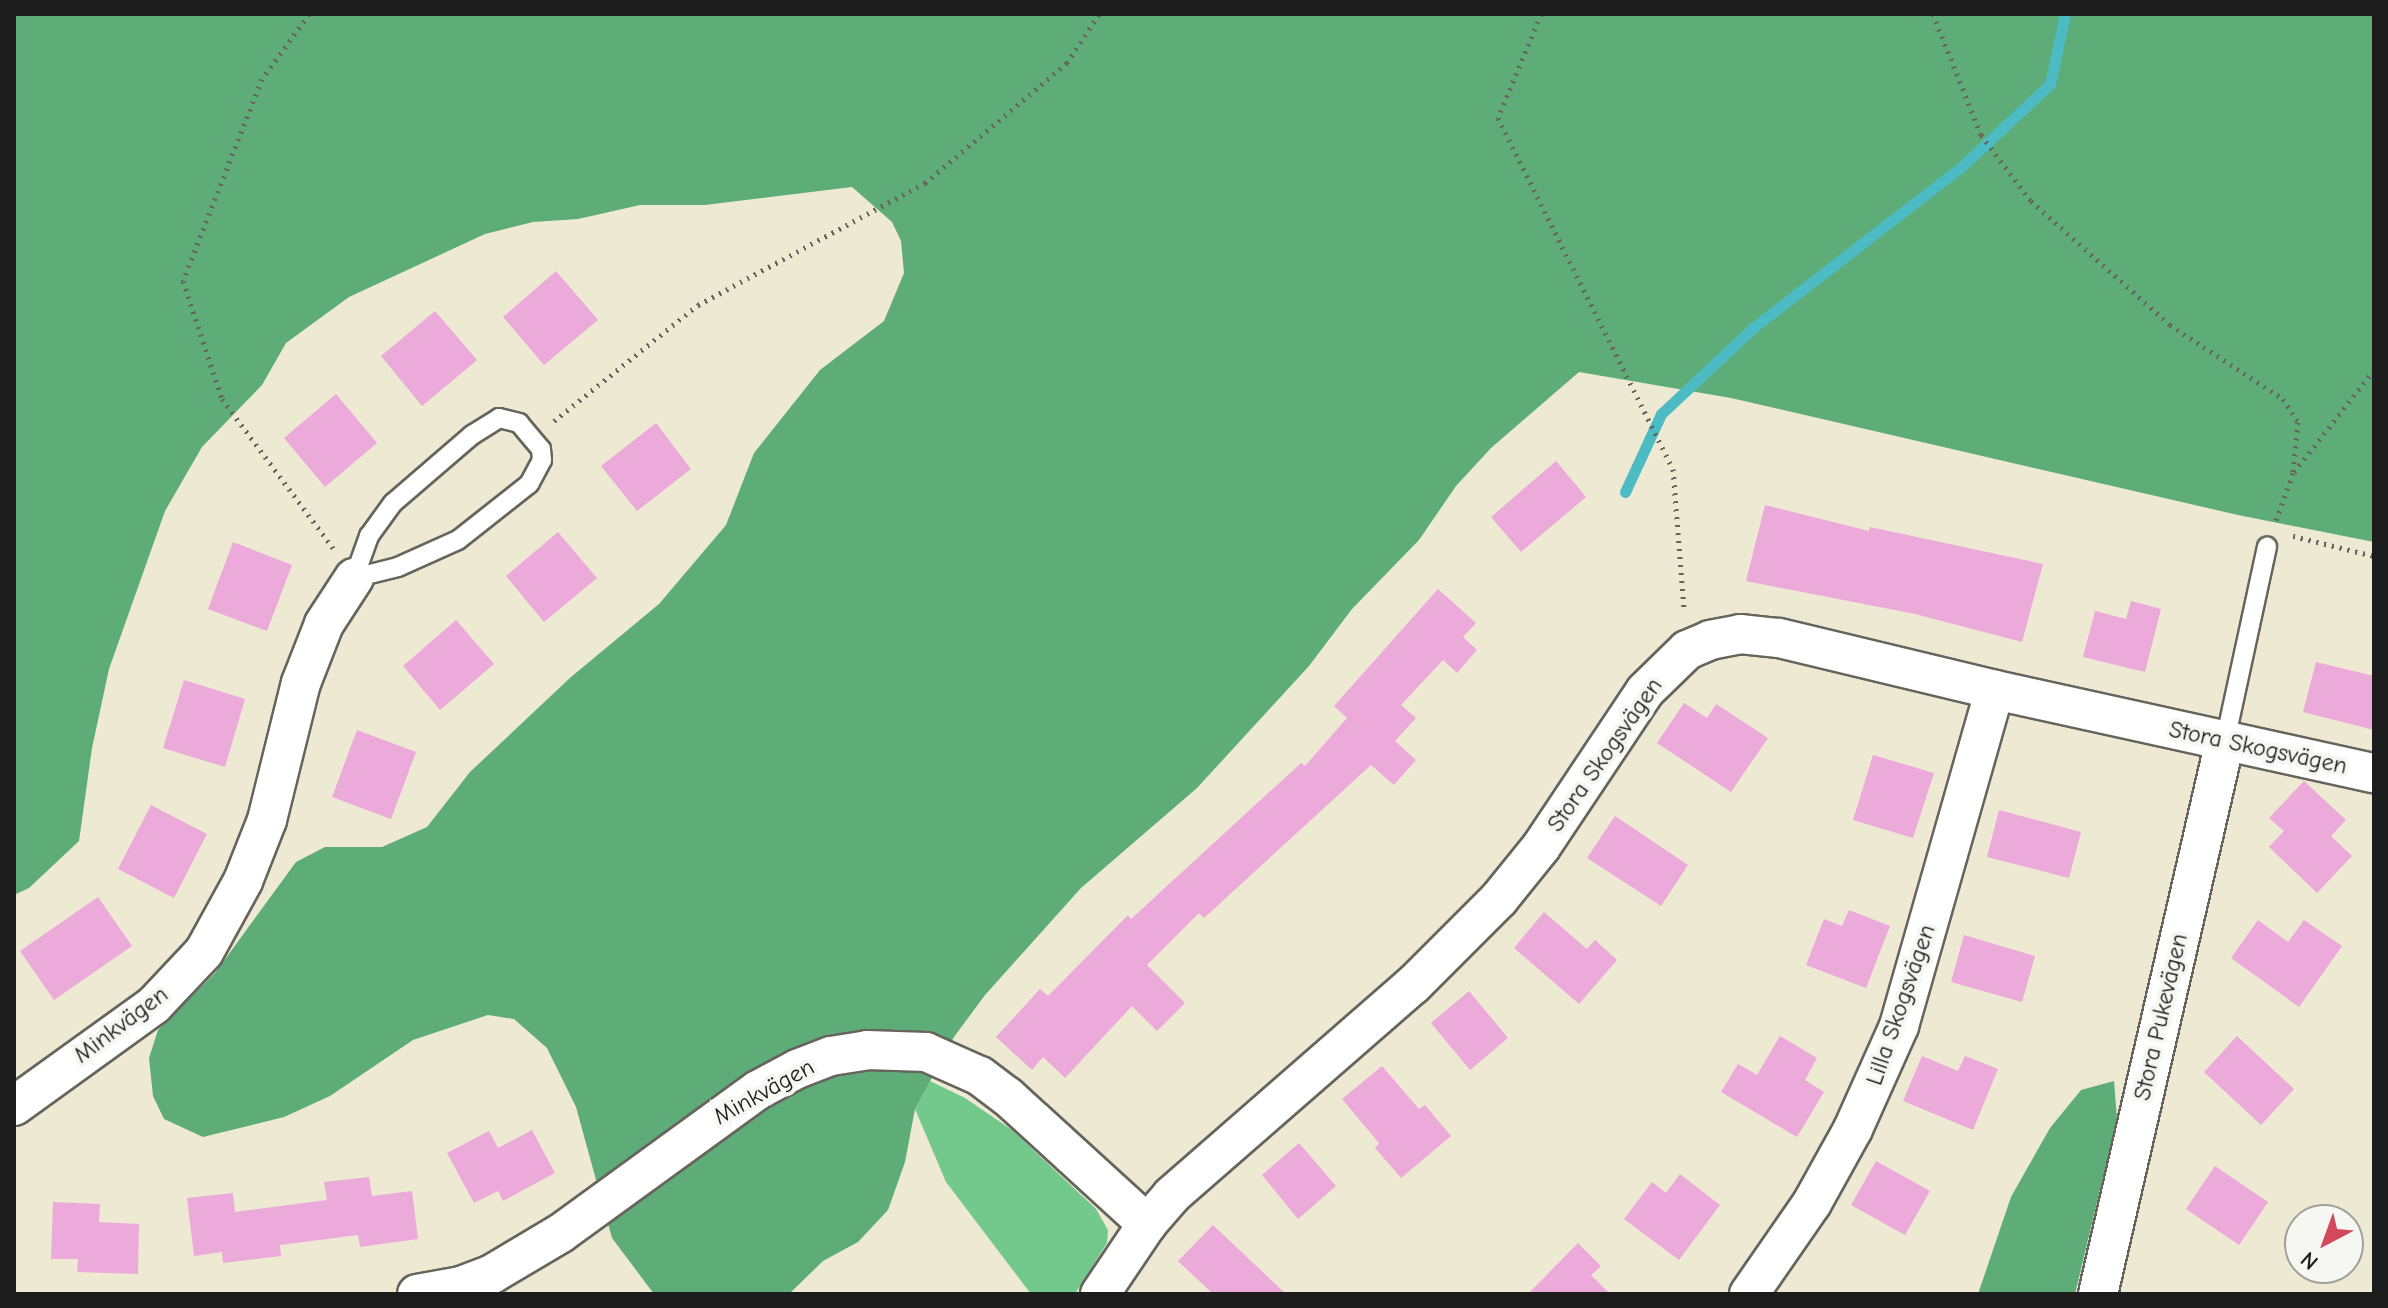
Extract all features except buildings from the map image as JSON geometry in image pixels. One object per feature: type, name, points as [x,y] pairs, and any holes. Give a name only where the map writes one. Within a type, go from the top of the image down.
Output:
[{"type":"street","name":"Minkvägen","points":[[14,1106],[154,1005],[204,952],[243,881],[267,820],[301,683],[324,624],[354,578]]},
{"type":"street","name":"Stora Skogsvägen","points":[[1100,1294],[1147,1224],[1172,1195],[1413,985],[1499,899],[1541,847],[1645,691],[1687,650],[1740,634],[1779,638],[1995,690],[2374,773]]},
{"type":"street","name":"Lilla Skogsvägen","points":[[1749,1294],[1812,1203],[1853,1129],[1899,1026],[1995,690]]},
{"type":"street","name":"Stora Pukevägen","points":[[2098,1294],[2225,741]]},
{"type":"street","name":"Minkvägen","points":[[417,1294],[461,1286],[492,1274],[561,1233],[758,1090],[797,1069],[831,1056],[867,1050],[926,1052],[980,1076],[1027,1114],[1147,1224]]},
{"type":"lane","name":"Minkvägen","points":[[354,578],[369,536],[381,516],[472,435],[499,418],[519,423],[531,438]]},
{"type":"lane","points":[[354,578],[426,556],[487,519],[529,484],[539,470],[541,449],[531,438]]},
{"type":"lane","points":[[2225,741],[2270,539]]},
{"type":"path","points":[[309,14],[262,79],[183,281],[222,399],[354,578]]},
{"type":"path","points":[[531,438],[698,305],[925,183],[1067,63],[1099,14]]},
{"type":"path","points":[[1541,14],[1498,118],[1673,469],[1687,650]]},
{"type":"path","points":[[1933,14],[1981,135],[2031,201],[2170,325],[2283,399],[2298,422],[2293,473],[2270,539],[2374,556]]},
{"type":"path","points":[[2293,473],[2374,370]]},
{"type":"green space","points":[[14,14],[2374,14],[2374,542],[2238,515],[1731,398],[1579,372],[1491,448],[1456,486],[1419,540],[1352,609],[1309,666],[1197,788],[1081,888],[985,995],[954,1037],[915,1109],[905,1162],[888,1210],[858,1242],[823,1261],[789,1294],[654,1294],[612,1238],[576,1107],[547,1048],[514,1019],[488,1015],[413,1040],[330,1096],[284,1117],[203,1137],[164,1119],[153,1096],[149,1058],[158,1030],[215,973],[296,862],[325,847],[382,847],[427,827],[470,772],[571,677],[659,604],[726,525],[754,453],[820,370],[884,321],[904,273],[901,241],[892,222],[852,187],[705,205],[640,205],[578,219],[533,222],[485,234],[349,297],[286,343],[262,385],[202,447],[165,511],[109,669],[92,748],[79,841],[29,888],[14,895]]},
{"type":"green space","points":[[930,1081],[965,1098],[1012,1130],[1096,1209],[1108,1230],[1107,1243],[1075,1294],[1031,1294],[946,1182],[915,1109]]},
{"type":"green space","points":[[2114,1081],[2117,1119],[2075,1294],[1978,1294],[2011,1197],[2050,1128],[2081,1090]]},
{"type":"waterway","points":[[1625,492],[1661,414],[1754,327],[1960,168],[2050,84],[2065,14]]}]
